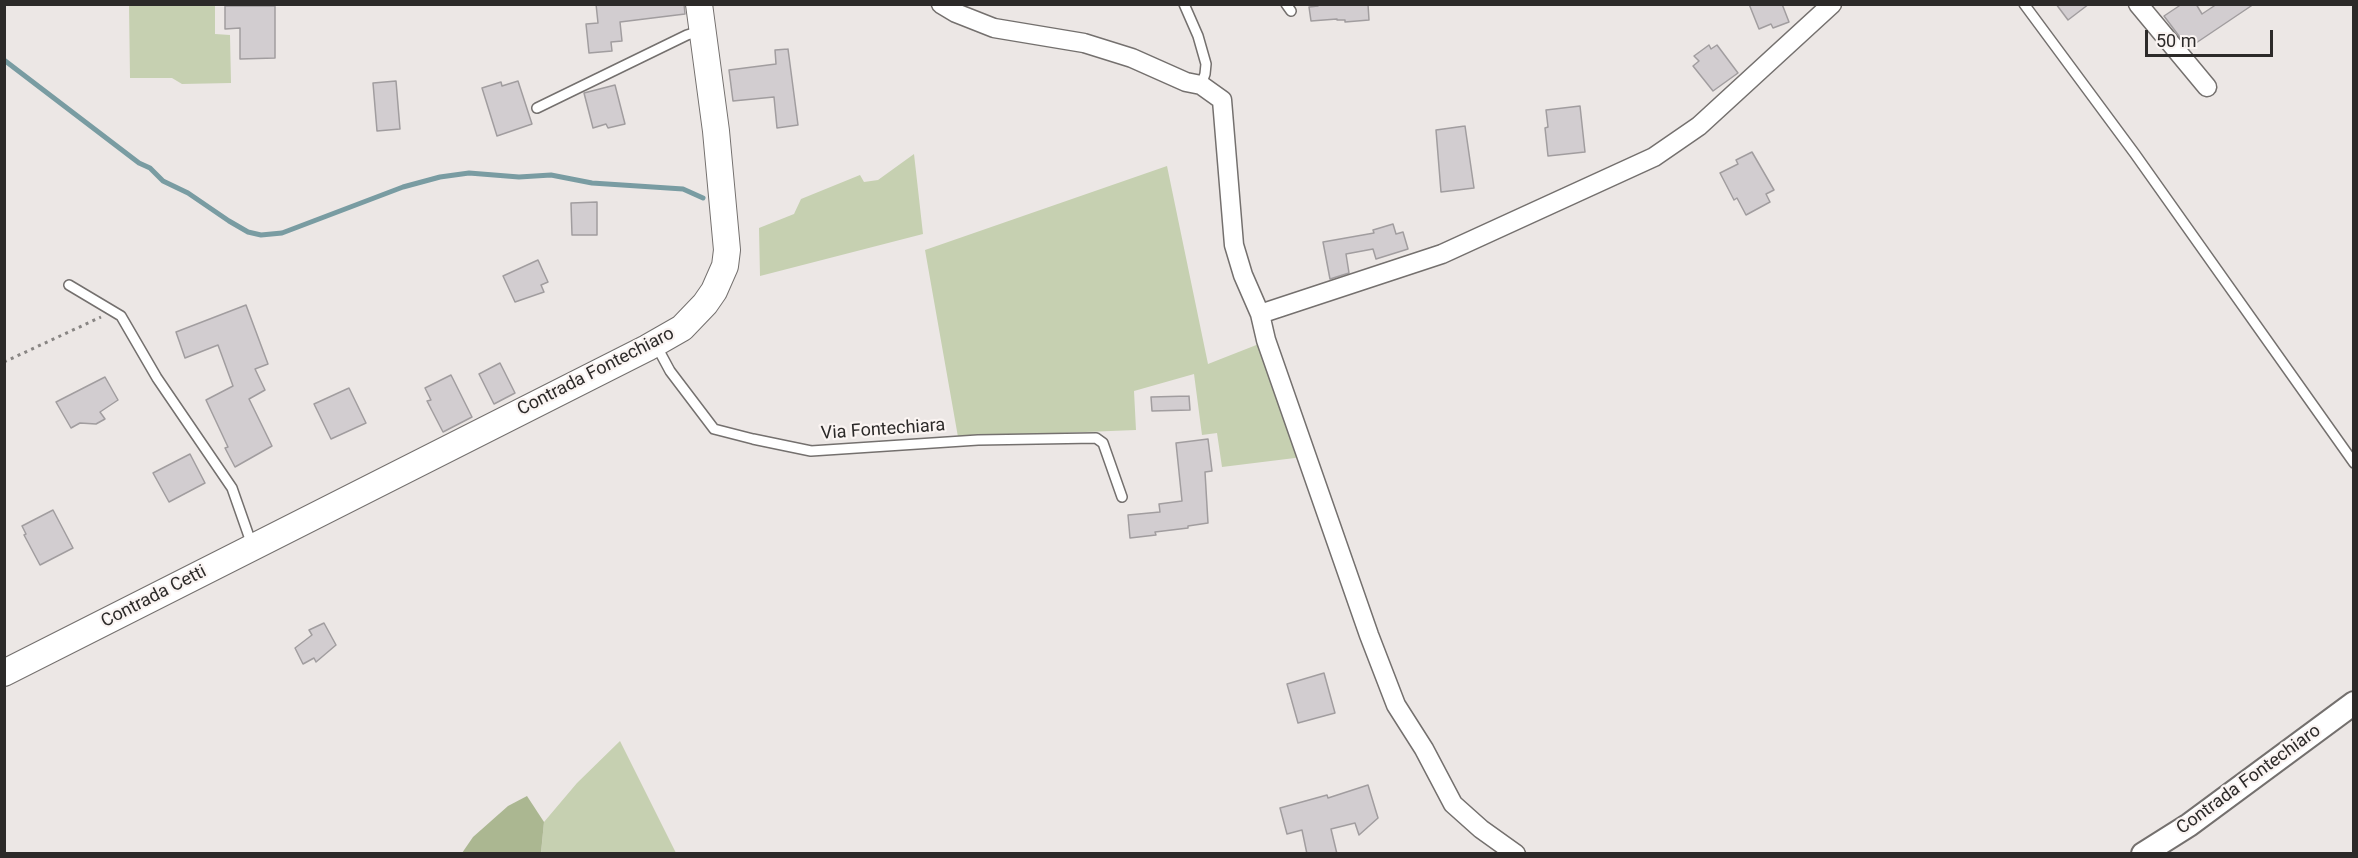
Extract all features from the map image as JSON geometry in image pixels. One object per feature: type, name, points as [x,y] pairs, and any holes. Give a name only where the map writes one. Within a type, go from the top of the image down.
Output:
[{"type":"main road","name":"Contrada Fontechiaro","points":[[304,522],[655,343],[682,328],[705,304],[714,291],[725,266],[727,250],[699,4]]},
{"type":"main road","name":"Contrada Cetti","points":[[4,673],[304,522]]},
{"type":"street","points":[[941,4],[956,13],[994,28],[1084,43],[1132,58],[1186,82],[1201,85],[1222,100],[1234,244],[1369,635],[1396,705],[1424,749],[1453,804],[1481,829],[1516,854]]},
{"type":"street","points":[[1260,314],[1442,254],[1654,157],[1698,126],[1832,4]]},
{"type":"street","points":[[2139,4],[2207,87]]},
{"type":"street","name":"Contrada Fontechiaro","points":[[2142,854],[2189,825],[2354,703]]},
{"type":"lane","points":[[1184,4],[1198,36],[1206,64],[1201,85]]},
{"type":"lane","points":[[2024,4],[2135,154],[2354,464]]},
{"type":"lane","points":[[537,108],[687,35],[703,30]]},
{"type":"lane","points":[[69,285],[121,316],[157,378],[232,488],[252,548]]},
{"type":"lane","name":"Via Fontechiara","points":[[655,343],[670,371],[714,429],[811,452],[978,440],[1096,438],[1103,443],[1122,497]]},
{"type":"path","points":[[4,362],[112,311]]},
{"type":"green space","points":[[129,5],[215,5],[215,34],[230,35],[231,83],[182,84],[172,78],[130,78]]},
{"type":"green space","points":[[914,154],[923,234],[760,276],[759,228],[794,214],[801,199],[860,175],[864,182],[878,180]]},
{"type":"green space","points":[[1167,166],[1208,364],[1264,342],[1303,457],[1222,467],[1217,433],[1202,435],[1194,374],[1134,391],[1136,430],[958,437],[925,250]]},
{"type":"green space","points":[[620,741],[676,853],[541,854],[544,822],[577,783]]},
{"type":"green space","points":[[527,796],[544,822],[541,853],[462,853],[473,837],[508,806]]},
{"type":"building","points":[[596,4],[684,4],[685,14],[620,22],[622,41],[611,42],[612,51],[589,53],[586,24],[598,23]]},
{"type":"building","points":[[1318,4],[1368,4],[1369,20],[1311,21],[1309,7],[1318,6]]},
{"type":"building","points":[[1749,4],[1782,4],[1789,22],[1773,28],[1771,24],[1759,29]]},
{"type":"building","points":[[2056,4],[2089,4],[2068,20]]},
{"type":"building","points":[[2182,4],[2196,4],[2202,14],[2217,4],[2254,4],[2193,45],[2188,36],[2182,40],[2164,16]]},
{"type":"building","points":[[225,6],[275,6],[275,58],[240,59],[240,28],[225,29]]},
{"type":"building","points":[[1709,45],[1711,49],[1717,45],[1738,73],[1713,91],[1693,66],[1699,61],[1694,56]]},
{"type":"building","points":[[788,49],[798,125],[777,128],[774,97],[733,101],[729,70],[776,64],[775,50]]},
{"type":"building","points":[[396,81],[400,129],[377,131],[373,83]]},
{"type":"building","points":[[518,81],[532,124],[497,136],[482,88],[501,82],[502,86]]},
{"type":"building","points":[[615,85],[625,124],[608,128],[606,124],[593,128],[584,93]]},
{"type":"building","points":[[1580,106],[1585,152],[1548,156],[1546,110]]},
{"type":"building","points":[[1465,126],[1474,188],[1441,192],[1436,130]]},
{"type":"building","points":[[1752,152],[1774,190],[1766,194],[1770,202],[1746,215],[1737,198],[1734,200],[1720,173],[1738,164],[1736,160]]},
{"type":"building","points":[[597,202],[597,235],[572,235],[571,203]]},
{"type":"building","points":[[1393,224],[1396,234],[1403,232],[1408,249],[1376,259],[1373,249],[1346,254],[1349,273],[1330,279],[1323,242],[1374,233],[1373,230]]},
{"type":"building","points":[[538,260],[548,282],[541,285],[544,292],[515,302],[503,276]]},
{"type":"building","points":[[246,305],[268,364],[255,369],[265,390],[249,399],[272,446],[235,467],[206,400],[233,386],[218,345],[185,358],[176,332]]},
{"type":"building","points":[[500,363],[515,393],[494,404],[479,374]]},
{"type":"building","points":[[451,375],[472,417],[443,432],[427,401],[431,400],[425,388]]},
{"type":"building","points":[[105,377],[118,400],[100,412],[105,419],[96,424],[80,423],[71,428],[56,402]]},
{"type":"building","points":[[349,388],[366,423],[331,439],[314,404]]},
{"type":"building","points":[[1189,396],[1190,410],[1152,411],[1151,397]]},
{"type":"building","points":[[1208,439],[1212,471],[1205,472],[1208,523],[1155,532],[1156,535],[1130,538],[1128,515],[1160,512],[1159,504],[1182,501],[1176,443]]},
{"type":"building","points":[[190,454],[205,483],[169,502],[153,473]]},
{"type":"building","points":[[53,510],[73,548],[40,565],[24,535],[26,534],[22,526]]},
{"type":"building","points":[[324,623],[336,645],[316,662],[314,658],[303,664],[295,648],[312,635],[309,630]]},
{"type":"building","points":[[1324,673],[1335,713],[1298,723],[1287,684]]},
{"type":"building","points":[[1368,785],[1378,818],[1359,835],[1355,823],[1331,829],[1337,854],[1307,854],[1302,830],[1287,834],[1280,808],[1327,795],[1328,798]]},
{"type":"waterway","points":[[4,60],[139,163],[150,168],[163,181],[188,193],[248,232],[261,235],[282,233],[403,187],[440,177],[469,173],[519,177],[551,175],[592,183],[683,189],[703,198]]}]
